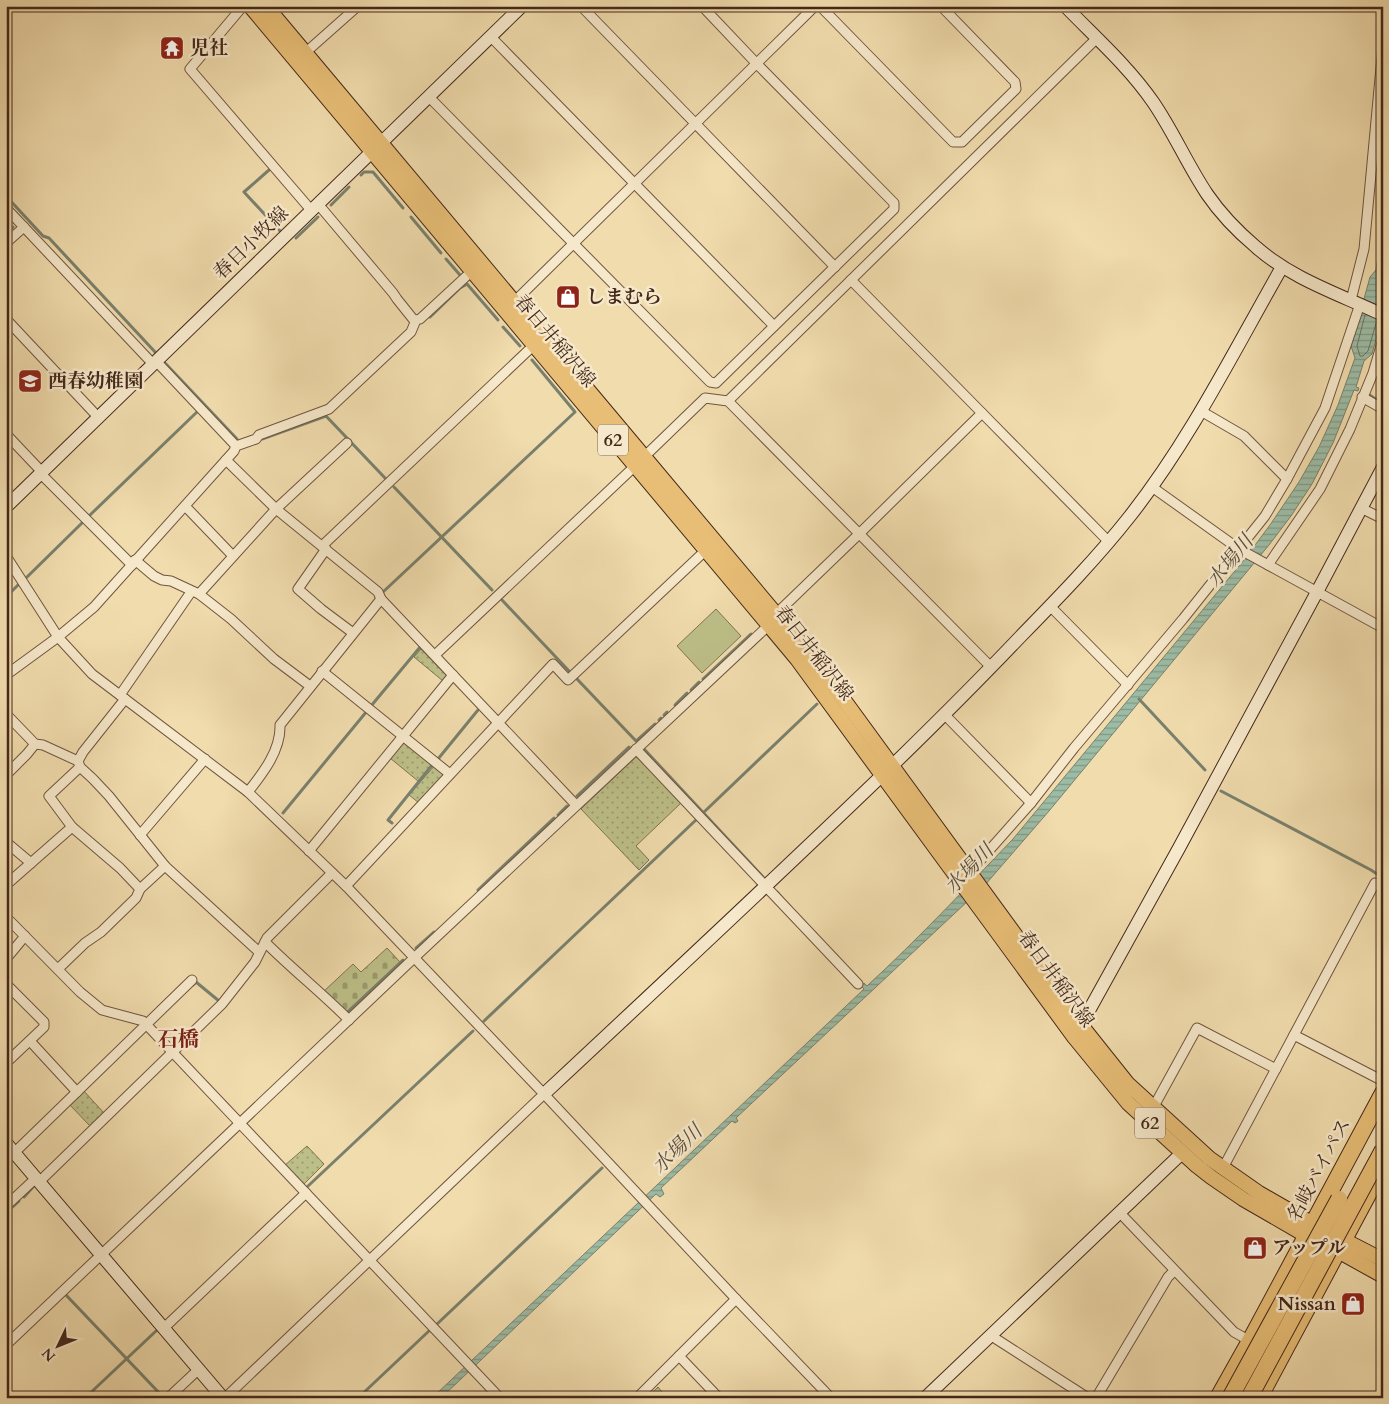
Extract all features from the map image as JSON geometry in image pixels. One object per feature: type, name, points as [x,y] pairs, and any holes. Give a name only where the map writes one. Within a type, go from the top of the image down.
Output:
[{"type":"highway","name":"名岐バイパス","points":[[1218,1398],[1383,1093]]},
{"type":"highway","points":[[1230,1398],[1383,1116]]},
{"type":"highway","points":[[1249,1398],[1383,1150]]},
{"type":"highway","points":[[1258,1398],[1383,1167]]},
{"type":"main road","name":"春日井稲沢線","points":[[250,6],[514,302],[640,461],[772,619],[815,682],[888,770],[968,877],[1074,1037],[1128,1103],[1182,1153],[1242,1199],[1341,1245],[1383,1260]]},
{"type":"main road","name":"春日井稲沢線","points":[[266,6],[305,53],[472,272],[534,345],[640,461],[706,550],[772,619]]},
{"type":"main road","name":"春日井稲沢線","points":[[981,898],[1128,1084],[1209,1158],[1310,1230]]},
{"type":"main road","name":"春日井稲沢線","points":[[1341,1245],[1383,1276]]},
{"type":"street","points":[[243,6],[190,69],[394,293],[413,319],[416,320]]},
{"type":"street","points":[[305,53],[358,6]]},
{"type":"street","name":"春日小牧線","points":[[6,507],[522,6]]},
{"type":"street","points":[[581,6],[835,267]]},
{"type":"street","points":[[429,97],[710,382],[716,383],[894,208],[894,202],[702,6]]},
{"type":"street","points":[[514,302],[815,6]]},
{"type":"street","points":[[820,6],[953,142],[962,142],[1016,89],[1016,82],[941,6]]},
{"type":"street","points":[[1065,6],[1128,70],[1151,99],[1206,192],[1218,209],[1256,248],[1282,267],[1306,280],[1383,315]]},
{"type":"street","points":[[490,37],[774,326]]},
{"type":"street","points":[[728,401],[1096,38]]},
{"type":"street","points":[[968,877],[1031,803],[1074,748],[1242,551],[1288,479],[1325,408],[1346,349],[1356,302],[1364,249],[1383,46]]},
{"type":"street","points":[[6,208],[236,446]]},
{"type":"street","points":[[6,243],[24,227]]},
{"type":"street","points":[[192,980],[77,1092],[10,1148],[224,1398],[888,770],[945,715],[1050,606],[1109,542],[1152,487],[1200,410],[1282,267]]},
{"type":"street","points":[[6,675],[58,637],[94,607],[234,451],[236,446],[256,439],[259,435],[329,409],[411,332],[416,320],[420,319],[472,272]]},
{"type":"street","points":[[851,280],[1109,542]]},
{"type":"street","points":[[6,319],[98,417]]},
{"type":"street","points":[[1265,564],[1320,489],[1350,428],[1383,339]]},
{"type":"street","points":[[353,633],[298,589],[324,547],[534,345]]},
{"type":"street","points":[[1362,397],[1383,409]]},
{"type":"street","points":[[435,656],[705,398],[728,401],[991,667]]},
{"type":"street","points":[[1200,410],[1244,436],[1288,479]]},
{"type":"street","points":[[6,1345],[636,749],[982,413]]},
{"type":"street","points":[[6,434],[41,473],[134,562],[154,576],[162,580],[171,581],[195,593],[231,619],[274,659],[310,686]]},
{"type":"street","points":[[140,889],[120,868],[72,827],[49,796],[79,764],[83,752],[195,593],[233,556],[276,509],[347,443]]},
{"type":"street","points":[[226,460],[276,509],[378,592],[381,599],[576,805]]},
{"type":"street","points":[[1081,1025],[1179,848],[1383,467]]},
{"type":"street","points":[[1152,487],[1242,551],[1383,628]]},
{"type":"street","points":[[184,506],[233,556]]},
{"type":"street","points":[[1361,508],[1383,519]]},
{"type":"street","points":[[346,886],[553,664],[568,680],[706,550]]},
{"type":"street","points":[[6,556],[58,637],[92,674],[248,792],[332,872],[831,1398]]},
{"type":"street","points":[[248,792],[268,764],[276,745],[280,725],[381,599]]},
{"type":"street","points":[[1050,606],[1128,684]]},
{"type":"street","points":[[322,671],[450,774]]},
{"type":"street","points":[[309,850],[453,675]]},
{"type":"street","points":[[6,714],[35,744],[43,745],[79,764],[109,796],[165,866],[259,952]]},
{"type":"street","points":[[945,715],[1031,803]]},
{"type":"street","points":[[6,775],[28,754],[35,744]]},
{"type":"street","points":[[636,749],[858,984]]},
{"type":"street","points":[[140,834],[205,759]]},
{"type":"street","points":[[6,885],[72,827]]},
{"type":"street","points":[[6,842],[31,863]]},
{"type":"street","points":[[58,969],[85,943],[101,932],[136,898],[140,889],[165,866]]},
{"type":"street","points":[[6,1206],[38,1180],[173,1053],[222,1004],[255,962],[267,938],[332,872]]},
{"type":"street","points":[[1223,1168],[1375,883],[1383,888]]},
{"type":"street","points":[[6,917],[80,992],[102,1010],[143,1021],[500,1398]]},
{"type":"street","points":[[6,959],[25,936]]},
{"type":"street","points":[[265,942],[284,962],[350,1020]]},
{"type":"street","points":[[6,984],[44,1022],[44,1027],[6,1064]]},
{"type":"street","points":[[1153,1108],[1198,1028],[1276,1069]]},
{"type":"street","points":[[1294,1035],[1383,1081]]},
{"type":"street","points":[[30,1041],[77,1092]]},
{"type":"street","points":[[933,1396],[990,1335],[1120,1214],[1182,1153]]},
{"type":"street","points":[[164,1328],[306,1193]]},
{"type":"street","points":[[1120,1214],[1234,1332],[1250,1341]]},
{"type":"street","points":[[1096,1398],[1168,1277],[1174,1271]]},
{"type":"street","points":[[637,1398],[736,1299]]},
{"type":"street","points":[[990,1335],[1088,1398]]},
{"type":"street","points":[[679,1356],[719,1398]]},
{"type":"street","points":[[168,1397],[199,1369]]},
{"type":"green space","points":[[716,609],[741,636],[702,673],[677,646]]},
{"type":"green space","points":[[421,649],[447,676],[443,681],[414,657]]},
{"type":"green space","points":[[403,742],[433,763],[418,781],[390,758]]},
{"type":"green space","points":[[638,755],[682,802],[636,846],[649,860],[639,870],[581,809]]},
{"type":"green space","points":[[435,765],[445,775],[419,803],[409,795]]},
{"type":"green space","points":[[387,948],[400,962],[346,1012],[323,992],[353,964],[361,972]]},
{"type":"green space","points":[[83,1090],[104,1113],[90,1126],[69,1104]]},
{"type":"green space","points":[[307,1146],[324,1164],[304,1184],[300,1184],[284,1166]]},
{"type":"green space","points":[[658,1387],[667,1398],[647,1398]]},
{"type":"water","points":[[1383,220],[1383,314],[1372,354],[1364,361],[1356,387],[1359,388],[1358,391],[1354,390],[1333,443],[1312,484],[1269,545],[1049,811],[985,885],[736,1118],[738,1121],[735,1123],[732,1121],[661,1188],[664,1194],[660,1197],[656,1194],[441,1398],[432,1398],[864,989],[861,986],[864,983],[867,986],[959,895],[1013,839],[1244,560],[1299,482],[1319,447],[1338,405],[1355,358],[1351,346],[1370,277],[1376,270]]},
{"type":"waterway","points":[[269,170],[244,192],[281,232]]},
{"type":"waterway","points":[[361,175],[364,172],[373,172],[403,208]]},
{"type":"waterway","points":[[331,205],[349,187]]},
{"type":"waterway","points":[[6,196],[43,236],[49,238],[156,353]]},
{"type":"waterway","points":[[296,238],[318,217]]},
{"type":"waterway","points":[[411,217],[441,253]]},
{"type":"waterway","points":[[6,233],[13,227]]},
{"type":"waterway","points":[[446,259],[460,275]]},
{"type":"waterway","points":[[430,317],[460,288],[467,284],[498,320]]},
{"type":"waterway","points":[[503,327],[520,346]]},
{"type":"waterway","points":[[383,592],[575,412],[532,360]]},
{"type":"waterway","points":[[165,363],[237,439]]},
{"type":"waterway","points":[[1368,394],[1383,404]]},
{"type":"waterway","points":[[90,515],[198,411]]},
{"type":"waterway","points":[[262,439],[326,416],[385,478]]},
{"type":"waterway","points":[[394,487],[492,590]]},
{"type":"waterway","points":[[27,577],[83,522]]},
{"type":"waterway","points":[[6,597],[19,584]]},
{"type":"waterway","points":[[502,600],[569,671]]},
{"type":"waterway","points":[[703,679],[751,634]]},
{"type":"waterway","points":[[371,706],[421,646]]},
{"type":"waterway","points":[[577,679],[636,741],[655,724]]},
{"type":"waterway","points":[[691,690],[699,682]]},
{"type":"waterway","points":[[675,705],[687,693]]},
{"type":"waterway","points":[[1139,699],[1205,770]]},
{"type":"waterway","points":[[703,813],[817,704]]},
{"type":"waterway","points":[[438,759],[478,710]]},
{"type":"waterway","points":[[283,813],[367,711]]},
{"type":"waterway","points":[[664,715],[667,712]]},
{"type":"waterway","points":[[577,796],[629,747]]},
{"type":"waterway","points":[[644,749],[763,877]]},
{"type":"waterway","points":[[392,823],[388,820],[433,764]]},
{"type":"waterway","points":[[1221,791],[1383,878]]},
{"type":"waterway","points":[[558,815],[567,806]]},
{"type":"waterway","points":[[478,890],[554,818]]},
{"type":"waterway","points":[[484,1021],[697,819]]},
{"type":"waterway","points":[[777,892],[783,899]]},
{"type":"waterway","points":[[416,948],[434,932]]},
{"type":"waterway","points":[[347,1013],[403,960]]},
{"type":"waterway","points":[[193,985],[196,982],[219,1001]]},
{"type":"waterway","points":[[307,1187],[473,1031]]},
{"type":"waterway","points":[[436,1325],[602,1168]]},
{"type":"waterway","points":[[24,1197],[33,1187]]},
{"type":"waterway","points":[[6,1213],[19,1201]]},
{"type":"waterway","points":[[66,1295],[164,1398]]},
{"type":"waterway","points":[[358,1398],[430,1330]]},
{"type":"waterway","points":[[85,1398],[156,1331]]},
{"type":"place","name":"児社","points":[[172,48]]},
{"type":"place","name":"しまむら","points":[[568,297]]},
{"type":"place","name":"西春幼稚園","points":[[30,381]]},
{"type":"place","name":"アップル","points":[[1255,1248]]},
{"type":"place","name":"Nissan","points":[[1353,1304]]},
{"type":"district","name":"石橋","points":[[178,1039]]},
{"type":"water label","name":"水場川","points":[[1230,561]]},
{"type":"water label","name":"水場川","points":[[969,869]]},
{"type":"water label","name":"水場川","points":[[677,1149]]}]
